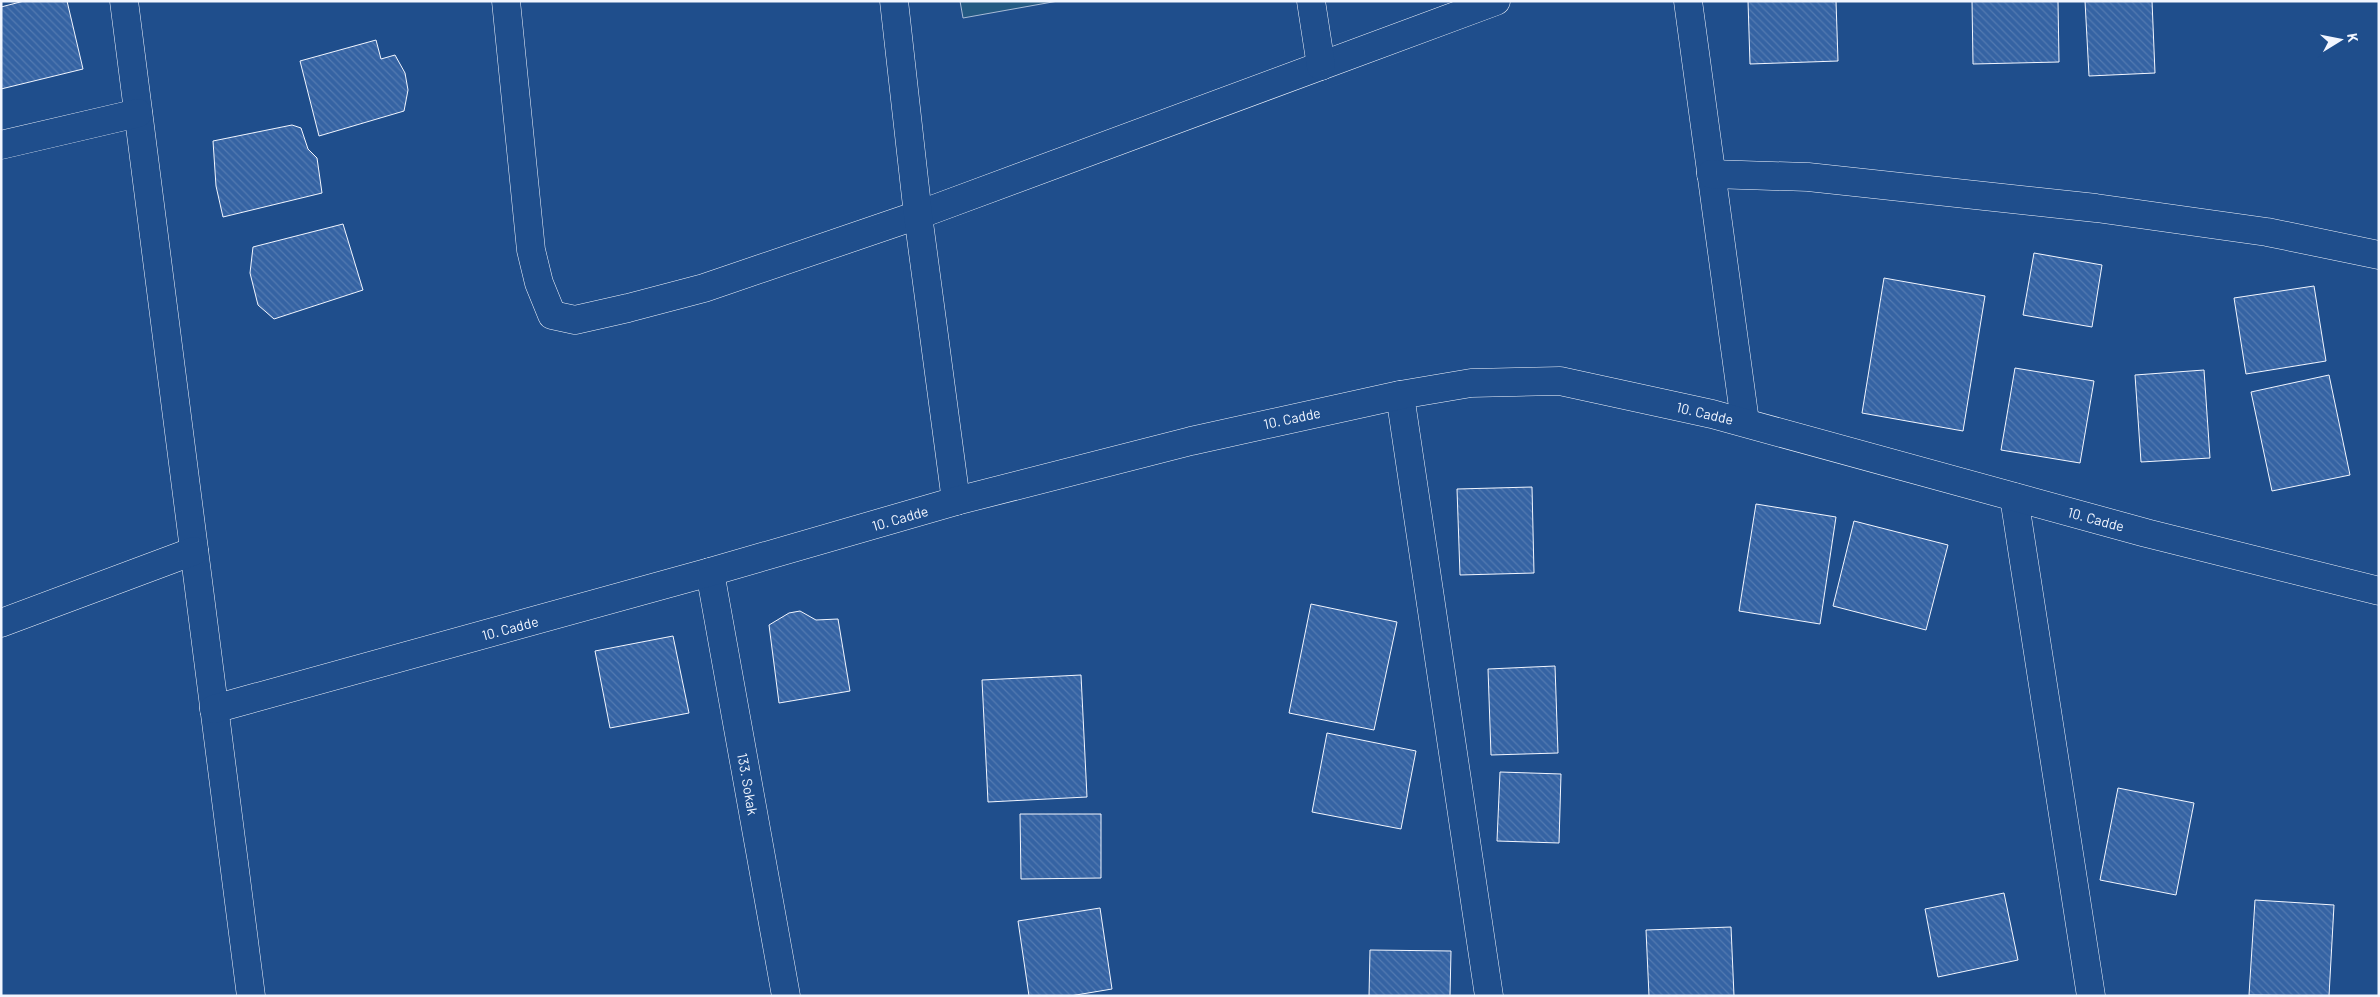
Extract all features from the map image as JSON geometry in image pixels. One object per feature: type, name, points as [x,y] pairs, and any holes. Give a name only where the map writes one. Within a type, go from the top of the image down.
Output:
[{"type":"street","points":[[124,1],[251,996]]},
{"type":"street","points":[[506,1],[531,250],[539,283],[552,314],[575,320],[704,288],[918,215],[1496,1]]},
{"type":"street","points":[[894,1],[918,215],[956,501]]},
{"type":"street","points":[[1311,1],[1321,66]]},
{"type":"street","points":[[1688,1],[1744,422]]},
{"type":"street","points":[[1,145],[138,113]]},
{"type":"street","points":[[1711,174],[1808,177],[2096,208],[2267,232],[2379,255]]},
{"type":"street","name":"10. Cadde","points":[[214,709],[710,572],[956,501],[1191,441],[1400,395],[1471,383],[1560,382],[1744,422],[2146,533],[2379,592]]},
{"type":"street","points":[[1400,395],[1489,996]]},
{"type":"street","points":[[2014,497],[2091,996]]},
{"type":"street","points":[[1,623],[194,551]]},
{"type":"street","name":"133. Sokak","points":[[710,572],[786,996]]},
{"type":"shaded area","points":[[960,1],[1058,1],[963,18]]},
{"type":"building","points":[[24,1],[67,1],[83,69],[1,89],[1,7]]},
{"type":"building","points":[[1748,1],[1836,1],[1838,61],[1750,64]]},
{"type":"building","points":[[1972,1],[2058,1],[2059,62],[1973,64]]},
{"type":"building","points":[[2085,1],[2152,1],[2155,73],[2089,76]]},
{"type":"building","points":[[376,40],[381,59],[395,55],[405,73],[408,90],[404,111],[319,136],[300,61]]},
{"type":"building","points":[[292,125],[301,128],[308,149],[317,158],[322,193],[223,217],[216,186],[213,141]]},
{"type":"building","points":[[343,224],[363,290],[274,319],[258,305],[250,273],[253,247]]},
{"type":"building","points":[[2034,253],[2102,265],[2092,327],[2023,315]]},
{"type":"building","points":[[1884,278],[1985,296],[1963,431],[1862,413]]},
{"type":"building","points":[[2314,286],[2326,361],[2246,374],[2234,298]]},
{"type":"building","points":[[2015,368],[2094,381],[2080,463],[2001,450]]},
{"type":"building","points":[[2204,370],[2210,458],[2141,462],[2135,375]]},
{"type":"building","points":[[2329,375],[2350,475],[2272,491],[2251,392]]},
{"type":"building","points":[[1532,487],[1534,573],[1460,575],[1457,489]]},
{"type":"building","points":[[1756,504],[1836,517],[1820,624],[1739,611]]},
{"type":"building","points":[[1854,521],[1948,545],[1926,630],[1833,606]]},
{"type":"building","points":[[1311,604],[1397,622],[1374,730],[1289,713]]},
{"type":"building","points":[[800,611],[816,620],[838,619],[850,691],[779,703],[769,625],[789,613]]},
{"type":"building","points":[[673,636],[689,713],[610,728],[595,651]]},
{"type":"building","points":[[1555,666],[1558,753],[1491,755],[1488,669]]},
{"type":"building","points":[[1081,675],[1087,797],[988,802],[982,680]]},
{"type":"building","points":[[1327,733],[1416,751],[1401,829],[1312,812]]},
{"type":"building","points":[[1500,772],[1561,774],[1559,843],[1497,841]]},
{"type":"building","points":[[2118,788],[2194,803],[2176,895],[2100,880]]},
{"type":"building","points":[[1020,814],[1101,814],[1101,878],[1021,879]]},
{"type":"building","points":[[2004,893],[2018,960],[1938,977],[1925,909]]},
{"type":"building","points":[[2255,900],[2334,905],[2329,996],[2249,995]]},
{"type":"building","points":[[1100,908],[1112,989],[1070,996],[1029,996],[1018,921]]},
{"type":"building","points":[[1731,927],[1734,996],[1649,996],[1646,930]]},
{"type":"building","points":[[1370,950],[1451,951],[1450,996],[1369,996]]}]
